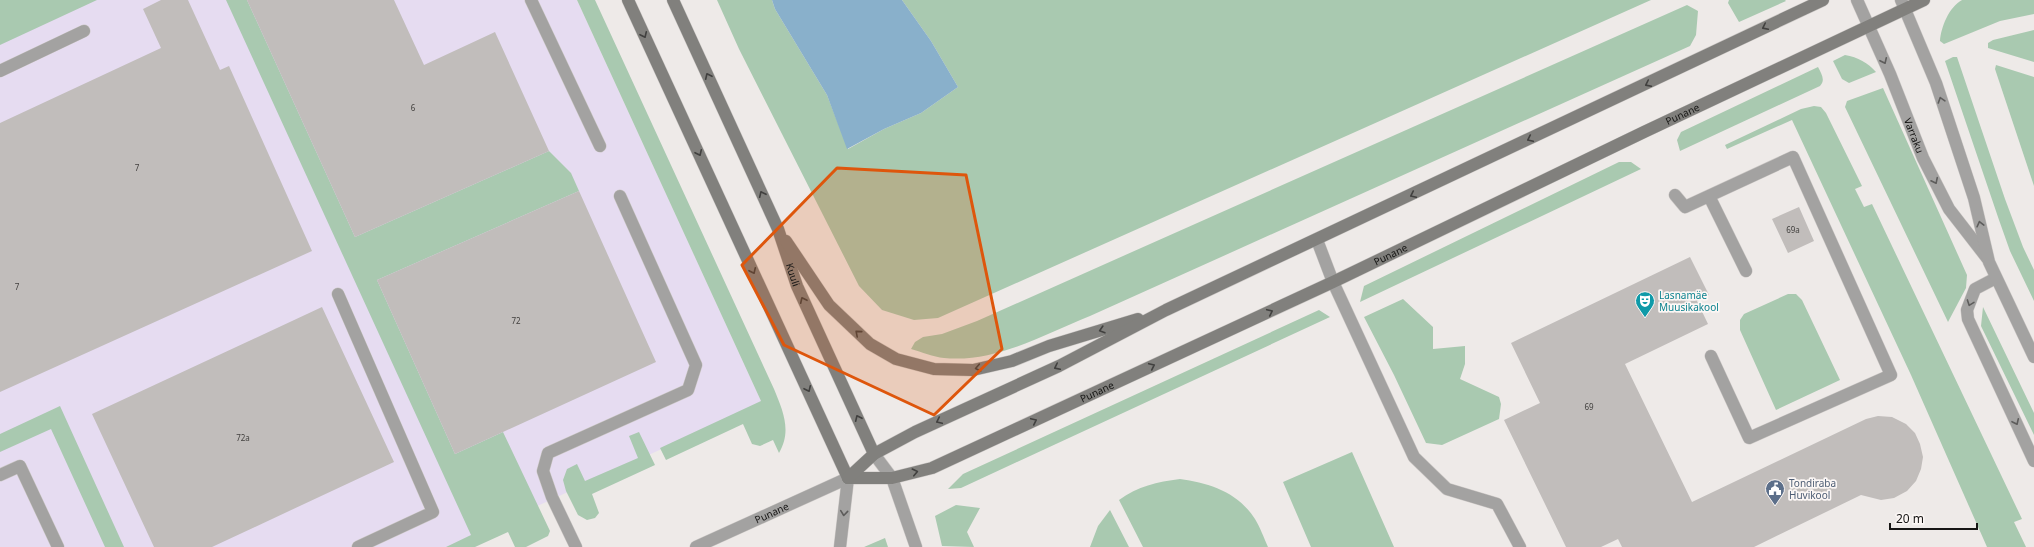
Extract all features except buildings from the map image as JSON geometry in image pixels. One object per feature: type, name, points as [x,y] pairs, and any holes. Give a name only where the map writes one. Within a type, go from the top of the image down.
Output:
[{"type":"main road","points":[[628,0],[848,478]]},
{"type":"main road","name":"Kuuli","points":[[673,0],[778,229],[797,286],[874,454]]},
{"type":"main road","name":"Punane","points":[[848,478],[874,454],[915,432],[1059,366],[1166,310],[1823,0]]},
{"type":"main road","name":"Punane","points":[[848,478],[892,478],[932,468],[1333,282],[1868,26],[1903,4],[1924,0]]},
{"type":"main road","points":[[778,229],[829,304],[870,344],[896,359],[934,369],[973,370],[1012,361],[1049,346],[1166,310]]},
{"type":"street","points":[[531,0],[600,146]]},
{"type":"street","name":"Varraku","points":[[1857,0],[1890,74],[1923,158],[1949,209],[1989,262]]},
{"type":"street","name":"Varraku","points":[[1903,4],[1936,83],[1974,198],[1989,262],[2034,357]]},
{"type":"street","points":[[0,71],[84,31]]},
{"type":"street","points":[[1675,194],[1685,207],[1794,157],[1891,375],[1749,438],[1710,356]]},
{"type":"street","points":[[576,547],[552,497],[543,471],[548,453],[688,390],[696,365],[620,196]]},
{"type":"street","points":[[1709,196],[1746,271]]},
{"type":"street","points":[[1317,240],[1333,282],[1414,457],[1447,489],[1497,504],[1520,547]]},
{"type":"street","points":[[1996,278],[1975,289],[1967,310],[1968,319],[2034,461]]},
{"type":"street","points":[[338,294],[433,512],[358,547]]},
{"type":"street","name":"Kuuli","points":[[874,454],[892,478],[916,547]]},
{"type":"street","points":[[0,475],[20,466],[58,547]]},
{"type":"street","points":[[840,547],[848,478]]},
{"type":"street","name":"Punane","points":[[696,547],[848,478]]},
{"type":"highlighted area","points":[[837,168],[966,175],[1002,349],[934,415],[784,345],[742,265]]},
{"type":"shaded area","points":[[94,0],[577,0],[762,403],[448,547],[0,547],[0,43]]},
{"type":"green space","points":[[0,0],[97,0],[0,45]]},
{"type":"green space","points":[[226,0],[247,0],[355,237],[549,151],[571,173],[579,191],[377,280],[455,454],[503,432],[550,531],[548,536],[526,547],[515,547],[508,532],[475,547],[446,547],[471,535]]},
{"type":"green space","points":[[577,0],[595,0],[774,389],[783,413],[786,429],[783,445],[779,453],[773,440],[760,446],[752,444],[743,424],[666,460],[660,448],[761,401]]},
{"type":"green space","points":[[717,0],[772,0],[775,9],[827,95],[848,149],[884,129],[921,113],[958,87],[931,41],[902,0],[1651,0],[938,318],[914,320],[882,310],[859,286],[739,49]]},
{"type":"green space","points":[[1729,0],[1786,1],[1739,22],[1728,3]]},
{"type":"green space","points":[[1962,0],[2034,0],[2034,14],[2000,21],[1944,44],[1940,41],[1946,18],[1953,7]]},
{"type":"green space","points":[[1687,5],[1698,11],[1696,35],[1690,46],[1090,316],[1037,339],[1000,352],[982,356],[944,358],[932,356],[911,349],[915,342],[923,337],[942,334],[977,321]]},
{"type":"green space","points":[[2034,30],[2034,62],[1988,48],[1988,43],[1993,40]]},
{"type":"green space","points":[[1845,55],[1862,61],[1876,72],[1849,83],[1842,79],[1833,61]]},
{"type":"green space","points":[[1953,57],[1957,57],[2005,199],[2023,247],[2034,270],[2034,301],[2010,251],[1945,61]]},
{"type":"green space","points":[[1996,65],[2034,77],[2034,186],[1995,69]]},
{"type":"green space","points":[[1818,67],[1823,79],[1820,86],[1680,151],[1677,140],[1681,132]]},
{"type":"green space","points":[[1883,88],[1967,275],[1966,288],[1948,322],[1845,107],[1847,101]]},
{"type":"green space","points":[[1814,106],[1821,107],[1826,113],[1862,186],[1855,189],[1864,207],[1872,204],[2022,519],[2014,522],[2026,547],[1987,547],[1911,375],[1792,120],[1727,149],[1725,145],[1801,109]]},
{"type":"green space","points":[[1619,162],[1631,162],[1641,169],[1360,302],[1364,286]]},
{"type":"green space","points":[[1788,294],[1796,294],[1802,300],[1840,380],[1776,410],[1740,330],[1740,320],[1744,314]]},
{"type":"green space","points":[[1403,299],[1433,327],[1433,349],[1465,346],[1465,364],[1460,379],[1499,397],[1501,404],[1499,419],[1442,445],[1426,443],[1394,375],[1364,317]]},
{"type":"green space","points":[[1983,307],[2034,413],[2034,435],[1981,326]]},
{"type":"green space","points":[[1319,310],[1330,317],[961,488],[948,489],[963,474]]},
{"type":"green space","points":[[60,406],[124,547],[105,547],[51,429],[0,452],[0,434]]},
{"type":"green space","points":[[639,432],[655,465],[592,494],[599,513],[595,518],[587,520],[578,515],[566,491],[563,480],[567,469],[577,464],[585,481],[638,458],[629,436]]},
{"type":"green space","points":[[1352,452],[1394,547],[1311,547],[1283,482]]},
{"type":"green space","points":[[1180,479],[1212,486],[1222,490],[1240,502],[1255,519],[1268,547],[1143,547],[1119,500],[1133,491],[1148,485]]},
{"type":"green space","points":[[956,505],[980,508],[967,532],[974,547],[942,546],[935,516]]},
{"type":"green space","points":[[1110,510],[1129,547],[1090,547],[1098,526]]},
{"type":"green space","points":[[885,538],[888,547],[864,547]]},
{"type":"water","points":[[772,0],[902,0],[931,41],[958,87],[921,113],[884,129],[847,149],[827,95],[775,9]]},
{"type":"place","name":"Lasnamäe Muusikakool","points":[[1645,318]]},
{"type":"place","name":"Tondiraba Huvikool","points":[[1775,506]]}]
